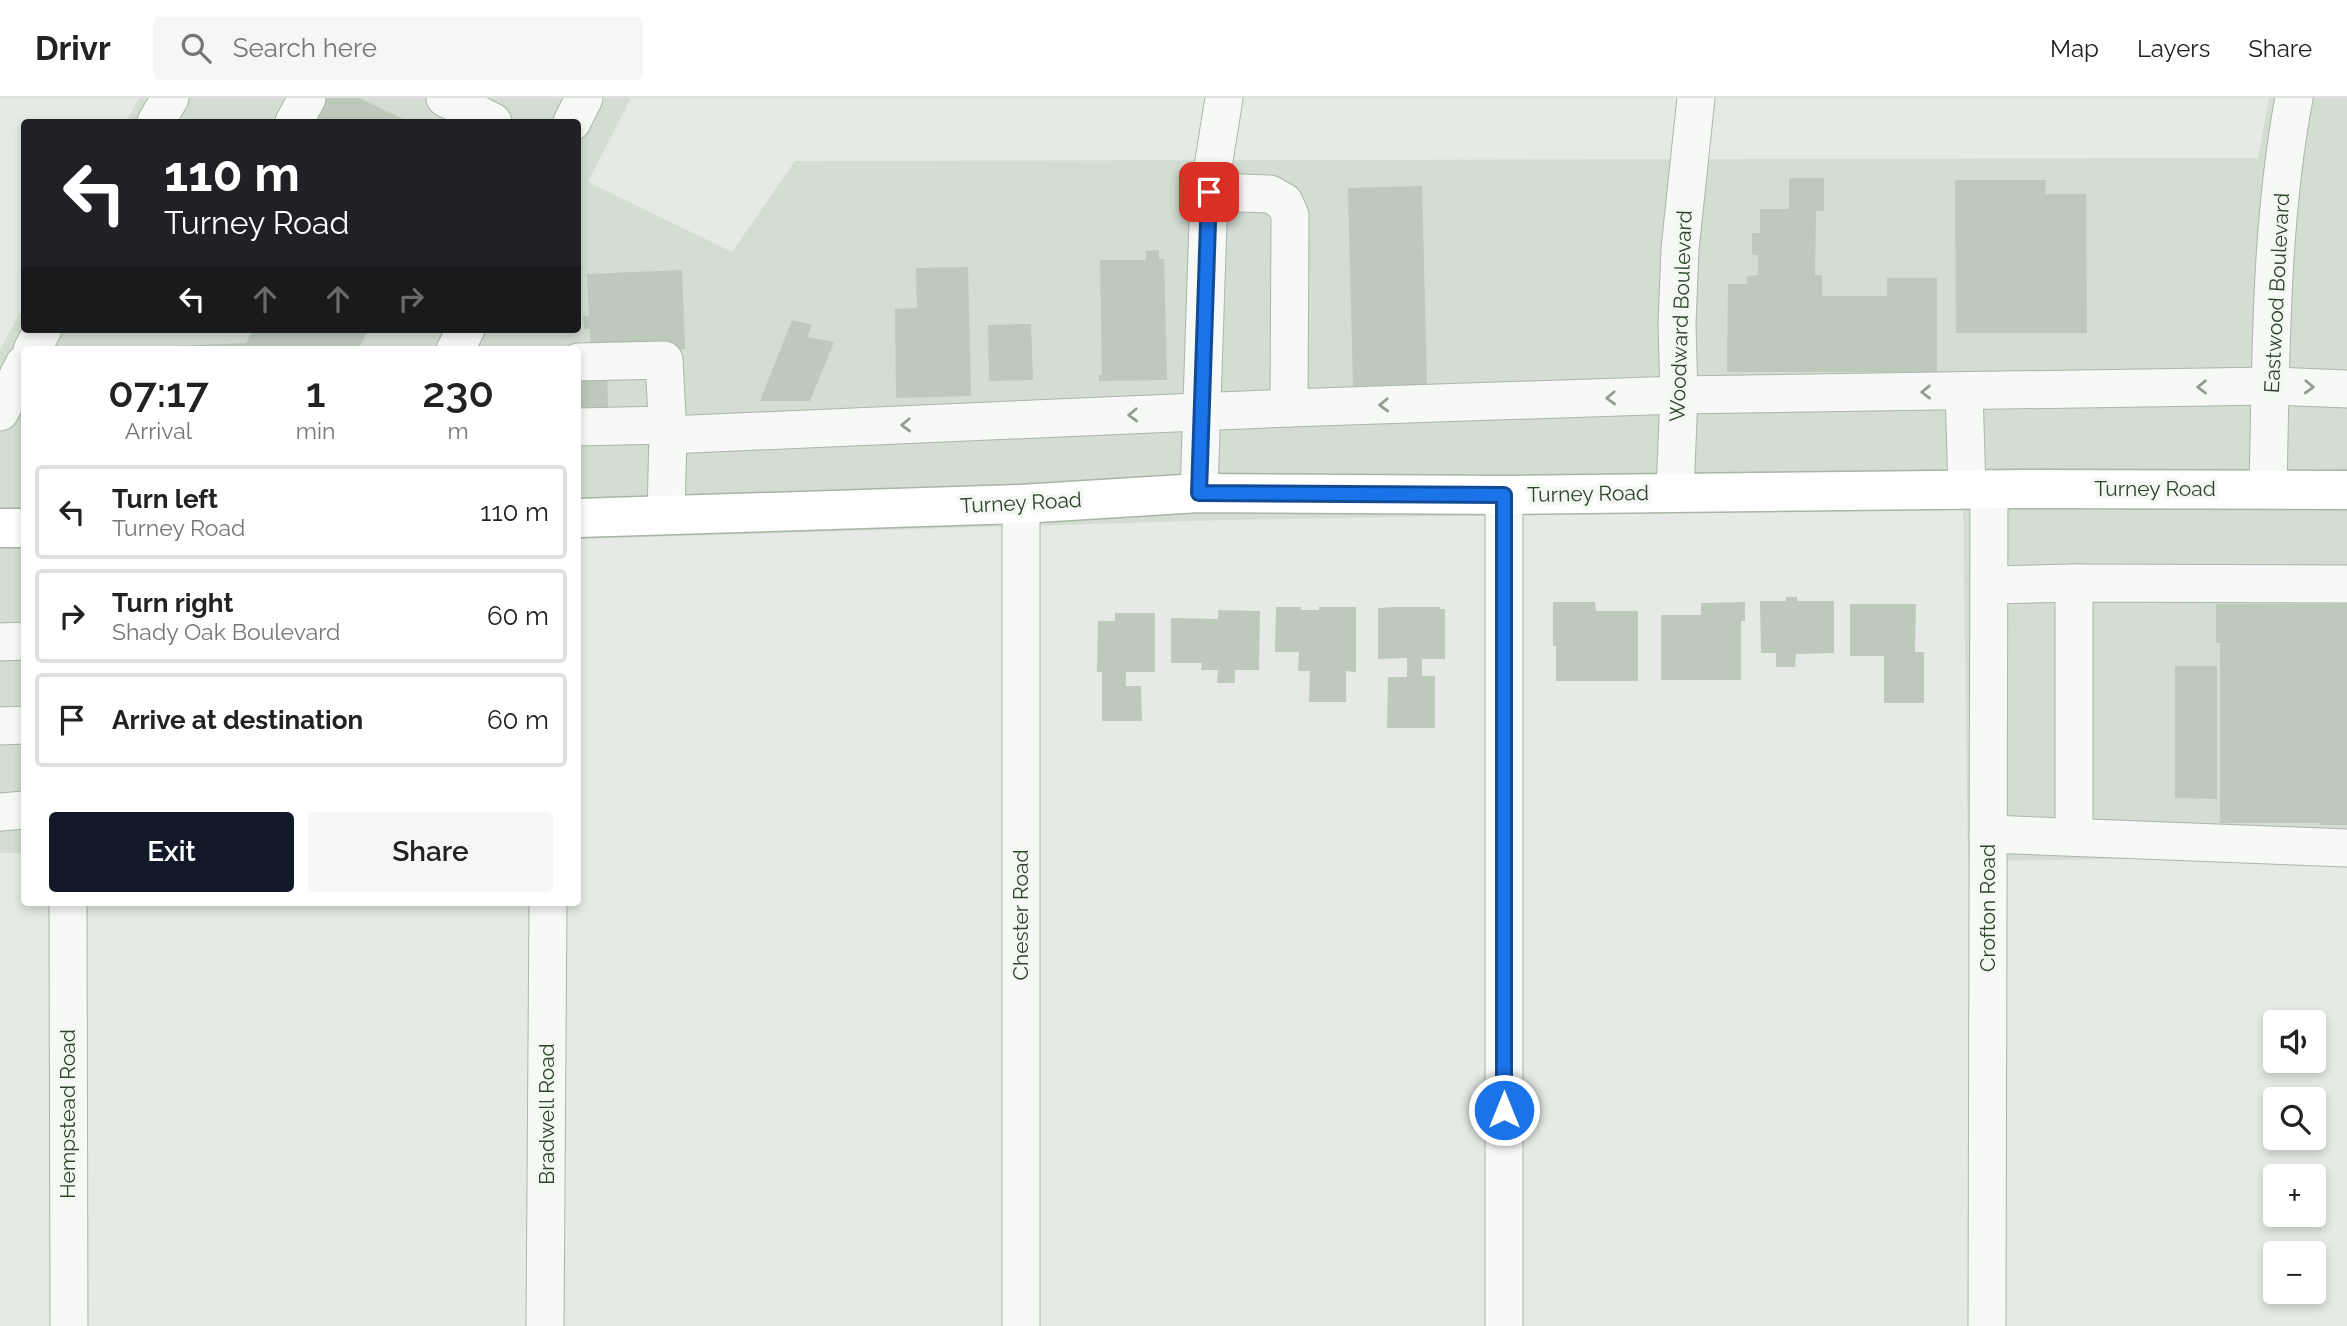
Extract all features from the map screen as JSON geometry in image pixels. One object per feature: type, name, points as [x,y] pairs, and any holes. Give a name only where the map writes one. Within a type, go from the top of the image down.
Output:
[{"type":"main road","name":"Turney Road","points":[[581,518],[1021,504],[1199,493],[1504,495],[1978,489],[2347,490]]},
{"type":"main road","points":[[0,528],[21,528]]},
{"type":"street","points":[[158,119],[170,98]]},
{"type":"street","points":[[296,119],[307,98]]},
{"type":"street","points":[[444,98],[487,119]]},
{"type":"street","points":[[574,119],[584,98]]},
{"type":"street","points":[[1199,493],[1209,192],[1224,98]]},
{"type":"street","name":"Woodward Boulevard","points":[[1675,492],[1680,249],[1696,98]]},
{"type":"street","name":"Eastwood Boulevard","points":[[2268,488],[2276,252],[2294,98]]},
{"type":"street","points":[[1209,192],[1270,194],[1284,202],[1290,215],[1289,408]]},
{"type":"street","points":[[581,362],[664,360],[666,515]]},
{"type":"street","points":[[0,412],[21,370]]},
{"type":"street","points":[[581,427],[667,430],[1679,395],[2271,386],[2347,389]]},
{"type":"street","name":"Crofton Road","points":[[1964,391],[1989,585],[1987,1326]]},
{"type":"street","points":[[1504,495],[1504,1326]]},
{"type":"street","name":"Chester Road","points":[[1021,504],[1021,1326]]},
{"type":"street","points":[[2074,583],[2074,837]]},
{"type":"street","points":[[1989,585],[2347,584]]},
{"type":"street","points":[[0,642],[21,641]]},
{"type":"street","points":[[0,726],[21,725]]},
{"type":"street","points":[[0,812],[21,810]]},
{"type":"street","points":[[1988,834],[2347,848]]},
{"type":"street","name":"Hempstead Road","points":[[68,906],[69,1326]]},
{"type":"street","name":"Bradwell Road","points":[[545,1326],[548,906]]},
{"type":"shaded area","points":[[139,98],[631,98],[588,182],[732,252],[795,161],[2258,158],[2269,98],[2347,98],[2347,856],[1968,861],[1963,507],[1225,520],[581,539],[581,346],[21,346],[21,853],[0,853],[0,350],[21,311],[21,333],[581,333],[581,119],[128,119]]},
{"type":"building","points":[[323,98],[359,98],[404,119],[312,119]]},
{"type":"building","points":[[1789,178],[1824,178],[1824,211],[1816,211],[1815,275],[1822,275],[1822,296],[1887,296],[1887,278],[1937,278],[1937,372],[1727,372],[1728,284],[1747,284],[1747,276],[1758,275],[1758,255],[1752,255],[1752,233],[1760,233],[1760,209],[1789,209]]},
{"type":"building","points":[[1955,180],[2046,180],[2045,194],[2086,194],[2087,333],[1956,333]]},
{"type":"building","points":[[1422,186],[1427,385],[1353,386],[1348,188]]},
{"type":"building","points":[[1159,250],[1159,259],[1164,259],[1167,380],[1099,381],[1099,375],[1102,375],[1100,260],[1146,260],[1146,251]]},
{"type":"building","points":[[968,267],[971,396],[896,398],[895,309],[917,308],[916,268]]},
{"type":"building","points":[[682,270],[685,349],[622,352],[591,357],[590,329],[584,329],[583,316],[589,316],[587,274]]},
{"type":"building","points":[[792,320],[812,325],[807,337],[834,342],[810,401],[760,401]]},
{"type":"building","points":[[1031,324],[1033,380],[989,381],[988,325]]},
{"type":"building","points":[[251,333],[367,333],[360,346],[171,346],[246,343]]},
{"type":"building","points":[[607,366],[608,407],[581,408],[581,368]]},
{"type":"building","points":[[1786,597],[1797,597],[1797,601],[1834,601],[1834,653],[1796,654],[1795,667],[1776,667],[1776,653],[1761,653],[1760,601],[1786,601]]},
{"type":"building","points":[[1553,602],[1595,602],[1596,611],[1638,611],[1638,681],[1556,681]]},
{"type":"building","points":[[1745,602],[1745,621],[1741,621],[1741,680],[1661,680],[1661,615],[1701,615],[1701,603]]},
{"type":"building","points":[[1850,604],[1916,604],[1915,652],[1924,652],[1924,703],[1884,703],[1884,656],[1850,656]]},
{"type":"building","points":[[2216,604],[2347,604],[2347,825],[2220,823],[2220,643],[2216,643]]},
{"type":"building","points":[[1276,607],[1319,610],[1319,607],[1356,607],[1356,672],[1346,671],[1346,702],[1309,702],[1310,671],[1298,671],[1299,652],[1275,652]]},
{"type":"building","points":[[1378,608],[1445,609],[1445,659],[1422,659],[1422,676],[1435,676],[1435,728],[1387,728],[1388,677],[1407,677],[1407,658],[1378,659]]},
{"type":"building","points":[[1218,610],[1260,611],[1259,670],[1235,670],[1235,683],[1217,683],[1218,670],[1201,670],[1202,663],[1171,663],[1171,618],[1218,619]]},
{"type":"building","points":[[1115,613],[1155,613],[1155,672],[1126,672],[1126,686],[1141,686],[1142,721],[1102,721],[1102,672],[1097,672],[1098,621],[1115,621]]},
{"type":"building","points":[[2175,666],[2217,666],[2217,799],[2175,798]]},
{"type":"route","points":[[1209,192],[1199,493],[1504,495],[1504,1110]]}]
